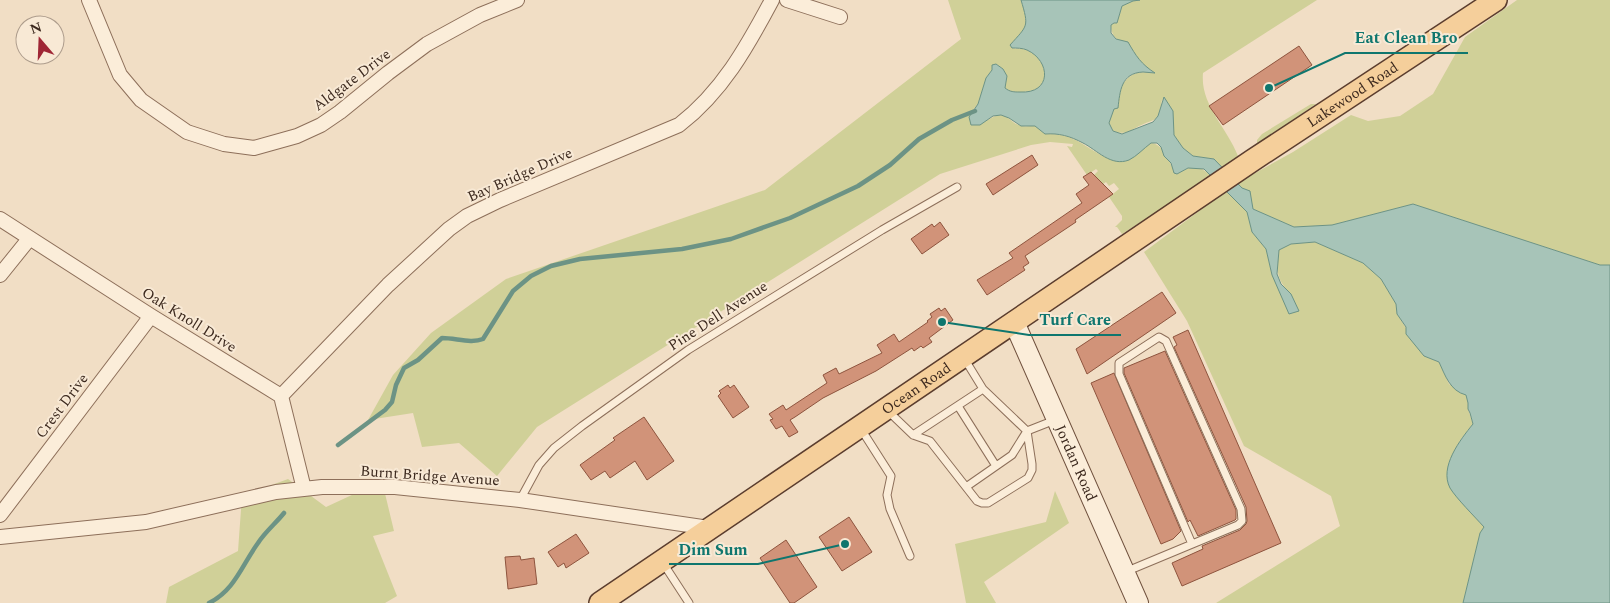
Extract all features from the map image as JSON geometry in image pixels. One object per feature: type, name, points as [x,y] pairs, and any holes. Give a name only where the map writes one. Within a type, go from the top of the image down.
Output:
[{"type":"main road","name":"Lakewood Road","points":[[1233,174],[1496,0]]},
{"type":"main road","name":"Ocean Road","points":[[600,603],[1233,174]]},
{"type":"street","name":"Aldgate Drive","points":[[89,0],[120,75],[141,100],[187,132],[224,144],[254,148],[297,136],[321,125],[427,44],[480,16],[518,0]]},
{"type":"street","name":"Bay Bridge Drive","points":[[281,396],[388,285],[449,229],[467,216],[500,200],[679,125],[697,111],[737,63],[772,0]]},
{"type":"street","points":[[786,0],[840,17]]},
{"type":"street","name":"Oak Knoll Drive","points":[[0,219],[151,316],[281,396]]},
{"type":"street","points":[[0,275],[29,239]]},
{"type":"street","name":"Crest Drive","points":[[0,515],[151,316]]},
{"type":"street","name":"Jordan Road","points":[[1014,322],[1138,603]]},
{"type":"street","points":[[281,396],[304,489]]},
{"type":"street","name":"Burnt Bridge Avenue","points":[[0,537],[146,522],[276,492],[322,487],[395,487],[520,500],[710,528]]},
{"type":"lane","name":"Pine Dell Avenue","points":[[520,500],[539,465],[554,448],[688,350],[874,234],[957,187]]},
{"type":"lane","points":[[1124,573],[1238,525],[1242,521],[1241,509],[1166,341],[1159,336],[1119,363],[1119,374],[1192,544]]},
{"type":"lane","points":[[886,409],[913,435],[930,441],[977,502],[988,503],[1028,478],[1032,470],[1032,464],[1027,431],[983,389],[963,357]]},
{"type":"lane","points":[[913,435],[983,389]]},
{"type":"lane","points":[[958,406],[996,466]]},
{"type":"lane","points":[[966,486],[1012,455],[1027,431],[1058,419]]},
{"type":"lane","points":[[860,426],[891,476],[887,495],[888,502],[910,556]]},
{"type":"lane","points":[[662,561],[689,603]]},
{"type":"green space","points":[[948,0],[1021,0],[1026,24],[1012,48],[1025,49],[1035,55],[1041,61],[1044,69],[1043,82],[1038,88],[1030,91],[1014,92],[1005,88],[1007,76],[1003,69],[996,64],[986,78],[978,104],[972,111],[988,120],[1000,115],[1007,117],[1018,125],[1035,125],[1045,134],[1057,134],[1076,140],[1099,154],[1119,161],[1151,143],[1156,144],[1163,151],[1177,174],[1195,167],[1212,177],[1122,234],[1115,227],[1122,220],[1122,216],[1109,197],[1119,189],[1114,183],[1109,186],[1106,182],[1099,187],[1092,177],[1098,171],[1096,169],[1087,175],[1067,146],[1072,147],[1073,144],[1050,142],[1031,145],[940,174],[537,427],[497,476],[459,443],[422,447],[413,413],[368,420],[393,375],[431,333],[506,279],[765,190],[961,39]]},
{"type":"green space","points":[[1140,0],[1317,0],[1203,73],[1203,85],[1210,106],[1238,156],[1223,169],[1214,159],[1193,156],[1183,148],[1174,135],[1173,124],[1162,99],[1160,112],[1156,119],[1124,133],[1113,131],[1109,124],[1117,96],[1128,78],[1142,72],[1154,73],[1140,61],[1130,46],[1114,36],[1111,29],[1111,25],[1117,23],[1122,6]]},
{"type":"green space","points":[[1517,0],[1610,0],[1610,265],[1600,265],[1413,204],[1332,225],[1294,227],[1253,209],[1242,188],[1237,183],[1293,152],[1351,115],[1368,121],[1400,116],[1433,94],[1465,37]]},
{"type":"green space","points":[[1311,104],[1316,104],[1257,145],[1257,140],[1262,134]]},
{"type":"green space","points":[[1226,191],[1247,212],[1252,232],[1266,249],[1272,275],[1291,294],[1282,283],[1278,269],[1279,250],[1291,244],[1315,242],[1363,263],[1381,279],[1396,304],[1397,314],[1424,356],[1439,362],[1449,384],[1466,395],[1473,424],[1461,439],[1450,487],[1484,527],[1480,534],[1463,603],[1216,603],[1340,526],[1331,496],[1244,446],[1187,321],[1144,252]]},
{"type":"green space","points":[[288,479],[326,507],[382,481],[394,531],[373,536],[397,596],[385,603],[166,603],[169,587],[238,551],[242,496]]},
{"type":"green space","points":[[1055,491],[1069,523],[984,582],[996,603],[966,603],[955,544],[1046,522]]},
{"type":"shaded area","points":[[1021,0],[1140,0],[1122,6],[1117,23],[1111,25],[1111,33],[1116,39],[1128,42],[1139,59],[1155,73],[1136,73],[1126,79],[1121,89],[1118,108],[1114,109],[1109,123],[1113,131],[1122,134],[1153,122],[1158,116],[1164,97],[1173,111],[1174,135],[1183,148],[1193,156],[1214,159],[1242,188],[1250,191],[1253,209],[1294,227],[1332,225],[1413,204],[1600,265],[1610,265],[1610,603],[1463,603],[1480,533],[1484,527],[1453,492],[1447,480],[1447,471],[1452,454],[1473,424],[1466,395],[1460,393],[1452,386],[1439,362],[1424,356],[1406,334],[1406,327],[1397,314],[1396,304],[1381,279],[1363,263],[1315,242],[1291,244],[1279,250],[1277,274],[1281,284],[1291,294],[1299,311],[1289,314],[1272,275],[1266,249],[1252,232],[1247,212],[1204,169],[1188,168],[1177,174],[1174,173],[1171,163],[1164,156],[1161,147],[1157,143],[1151,143],[1129,160],[1122,162],[1104,157],[1074,138],[1045,134],[1035,126],[1021,126],[1001,115],[993,116],[980,125],[971,125],[969,117],[978,104],[986,78],[992,70],[992,65],[996,64],[1003,69],[1007,76],[1005,88],[1010,91],[1030,91],[1038,88],[1043,82],[1044,69],[1041,61],[1027,50],[1012,48],[1010,45],[1024,29],[1026,21]]},
{"type":"building","points":[[1299,46],[1312,65],[1223,125],[1209,106]]},
{"type":"building","points":[[1032,155],[1038,165],[993,195],[986,184]]},
{"type":"building","points":[[1091,172],[1113,194],[1075,220],[1076,222],[1025,256],[1029,263],[1023,267],[1025,270],[987,295],[977,280],[1013,258],[1009,253],[1082,203],[1076,194],[1089,185],[1083,177]]},
{"type":"building","points":[[940,222],[949,235],[922,254],[911,239],[932,224],[934,227]]},
{"type":"building","points":[[1162,292],[1176,313],[1087,374],[1076,349]]},
{"type":"building","points":[[939,308],[941,311],[945,308],[953,320],[929,338],[932,342],[914,351],[912,348],[876,371],[823,398],[790,420],[798,432],[789,437],[782,426],[776,429],[770,420],[773,419],[769,414],[783,405],[786,410],[827,383],[823,375],[836,368],[839,374],[882,353],[877,345],[894,334],[899,342],[928,322],[932,317],[930,314]]},
{"type":"building","points":[[1188,330],[1281,543],[1182,586],[1172,563],[1203,549],[1202,546],[1240,530],[1247,521],[1246,507],[1174,347],[1177,345],[1173,337]]},
{"type":"building","points":[[1165,351],[1236,510],[1235,520],[1198,536],[1190,520],[1188,522],[1124,373],[1124,368]]},
{"type":"building","points":[[1114,373],[1181,531],[1173,539],[1161,544],[1091,383]]},
{"type":"building","points":[[728,385],[730,388],[734,385],[749,407],[733,418],[718,396],[721,393],[719,391]]},
{"type":"building","points":[[644,417],[674,461],[647,480],[635,461],[610,478],[605,471],[591,480],[580,465],[615,440],[613,438]]},
{"type":"building","points":[[849,517],[872,552],[842,571],[819,537]]},
{"type":"building","points":[[576,534],[589,553],[566,568],[564,563],[558,567],[548,552]]},
{"type":"building","points":[[786,540],[817,587],[794,603],[790,603],[760,558]]},
{"type":"building","points":[[520,556],[521,560],[534,558],[537,584],[508,589],[505,557]]},
{"type":"waterway","points":[[338,445],[385,410],[392,402],[396,385],[404,368],[418,360],[442,338],[468,341],[483,339],[513,291],[531,276],[551,266],[580,259],[682,249],[731,239],[790,218],[858,186],[890,165],[919,139],[952,120],[975,111]]},
{"type":"waterway","points":[[209,603],[218,598],[232,584],[252,551],[284,513]]},
{"type":"place","name":"Eat Clean Bro","points":[[1269,88]]},
{"type":"place","name":"Turf Care","points":[[942,322]]},
{"type":"place","name":"Dim Sum","points":[[845,544]]}]
